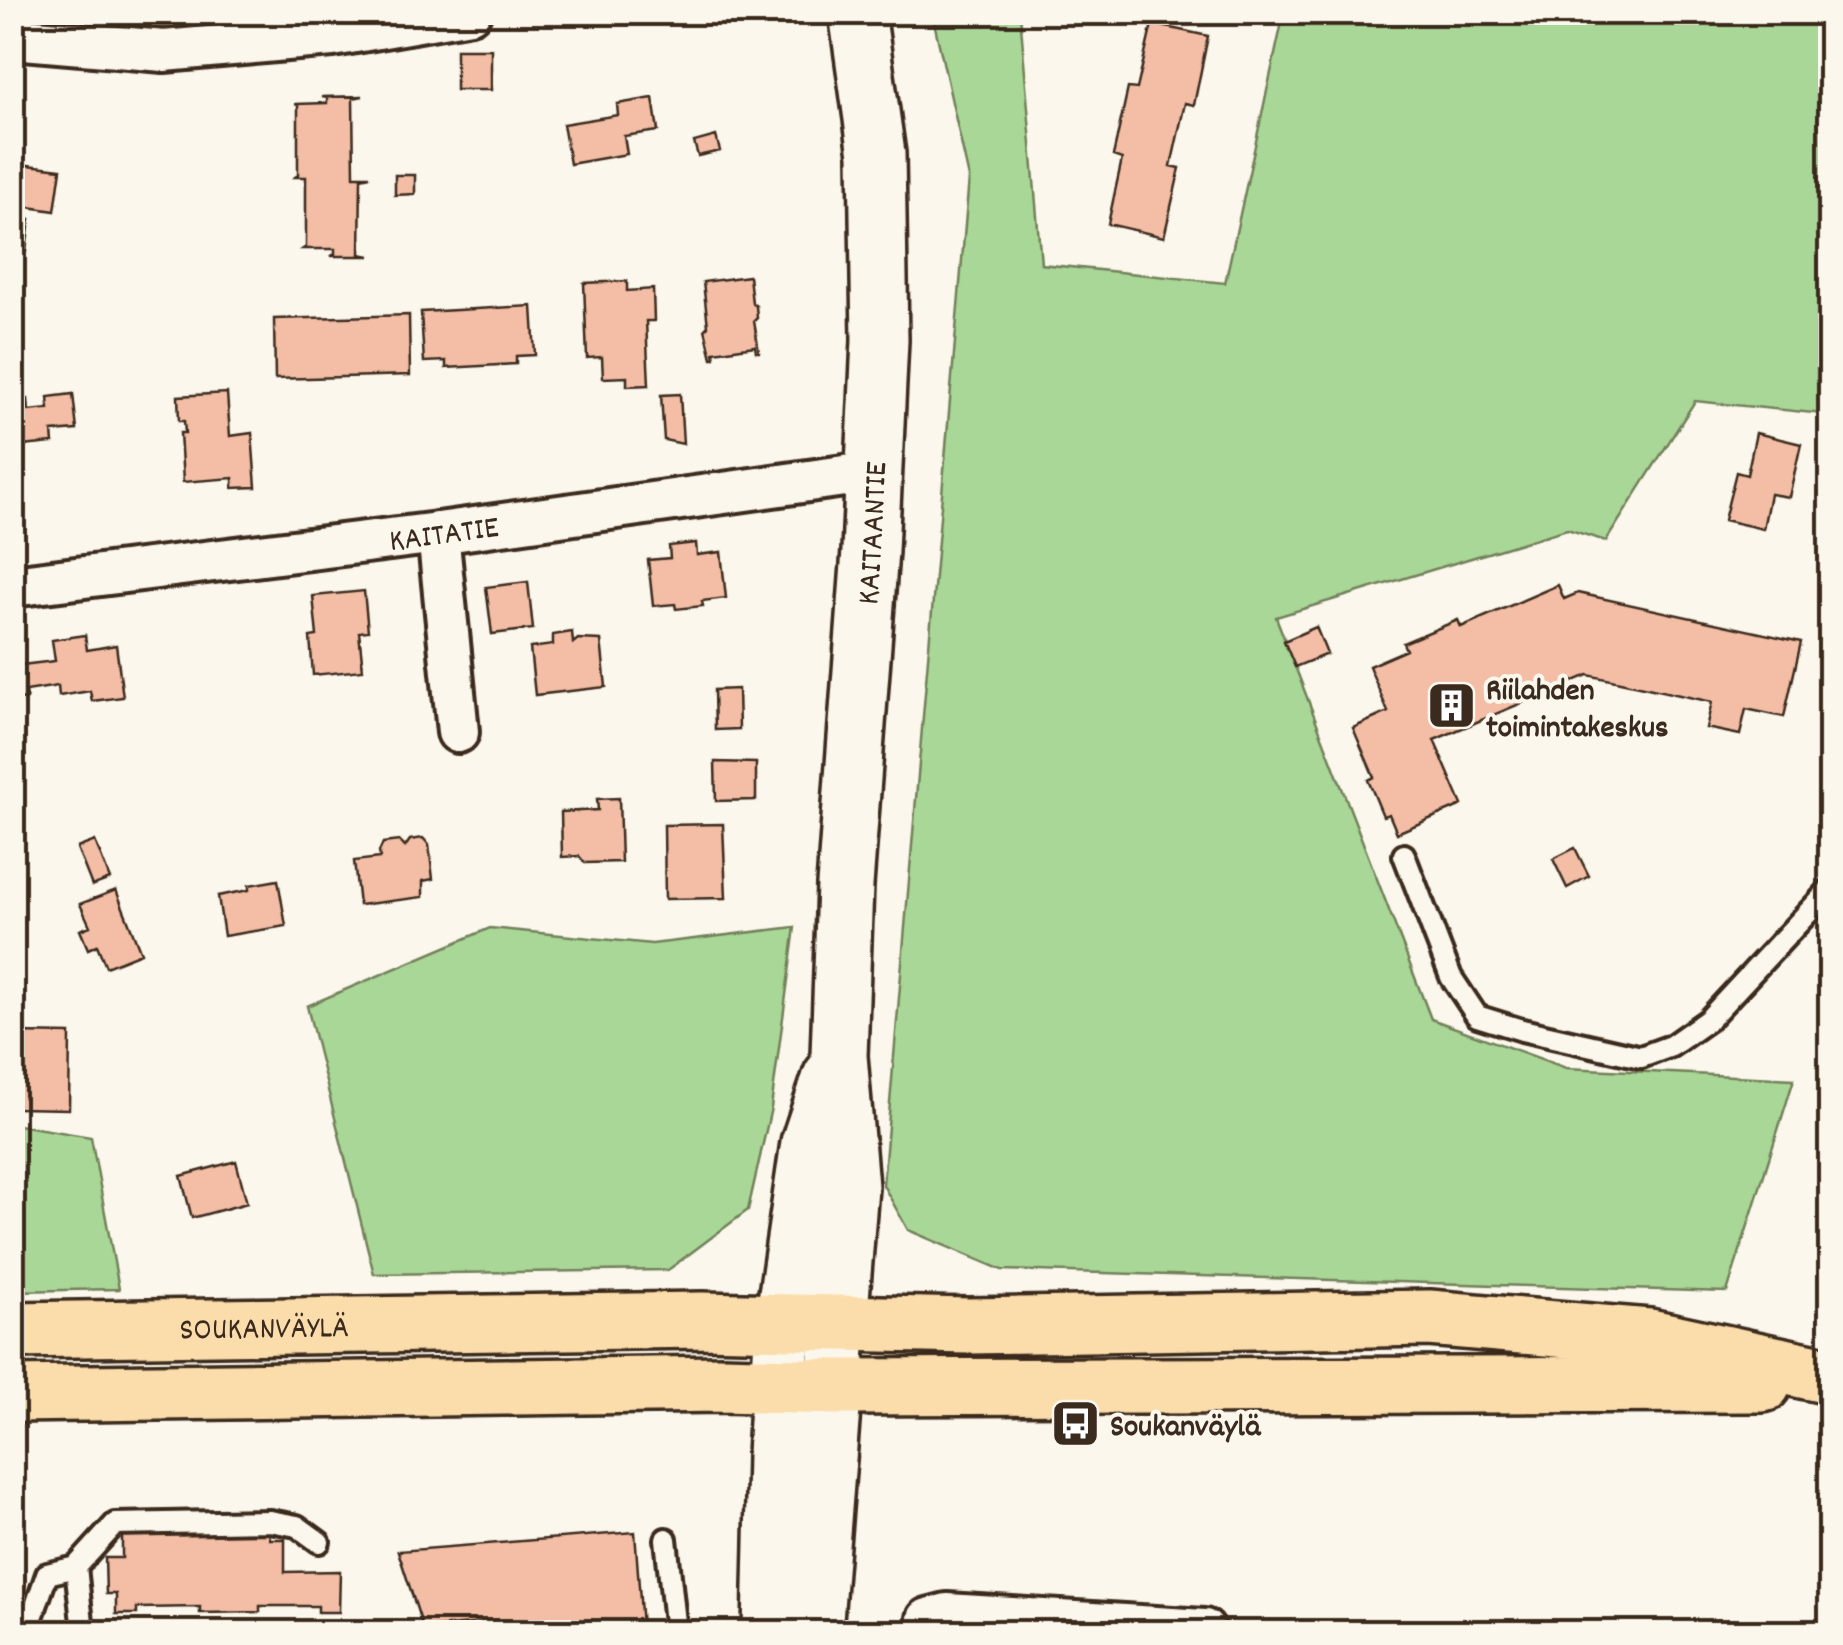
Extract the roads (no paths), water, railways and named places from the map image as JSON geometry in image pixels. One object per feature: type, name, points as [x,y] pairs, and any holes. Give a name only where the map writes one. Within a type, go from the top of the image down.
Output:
[{"type":"main road","name":"KAITAANTIE","points":[[814,1632],[850,1187],[839,1056],[880,340],[877,154],[856,12]]},
{"type":"main road","name":"KAITAANTIE","points":[[771,1632],[783,1322],[808,1142],[839,1056]]},
{"type":"main road","name":"SOUKANVÄYLÄ","points":[[12,1330],[702,1320],[969,1326],[1429,1318],[1650,1336],[1830,1376]]},
{"type":"main road","name":"SOUKANVÄYLÄ","points":[[12,1394],[780,1386],[1830,1384]]},
{"type":"street","points":[[12,38],[164,51],[332,36],[470,12]]},
{"type":"street","name":"KAITATIE","points":[[12,586],[438,533],[873,472]]},
{"type":"street","points":[[438,533],[458,732]]},
{"type":"street","points":[[926,1632],[928,1619],[947,1614],[1204,1630]]},
{"type":"lane","points":[[1404,855],[1452,977],[1477,1016],[1641,1056],[1671,1046],[1708,1020],[1830,889]]},
{"type":"lane","points":[[27,1632],[46,1574],[76,1567],[116,1524],[270,1521],[298,1526],[319,1542]]},
{"type":"lane","points":[[666,1539],[676,1632]]},
{"type":"lane","points":[[76,1567],[83,1632]]},
{"type":"place","name":"Riilahden toimintakeskus","points":[[1451,706]]},
{"type":"place","name":"Soukanväylä","points":[[1075,1424]]}]
